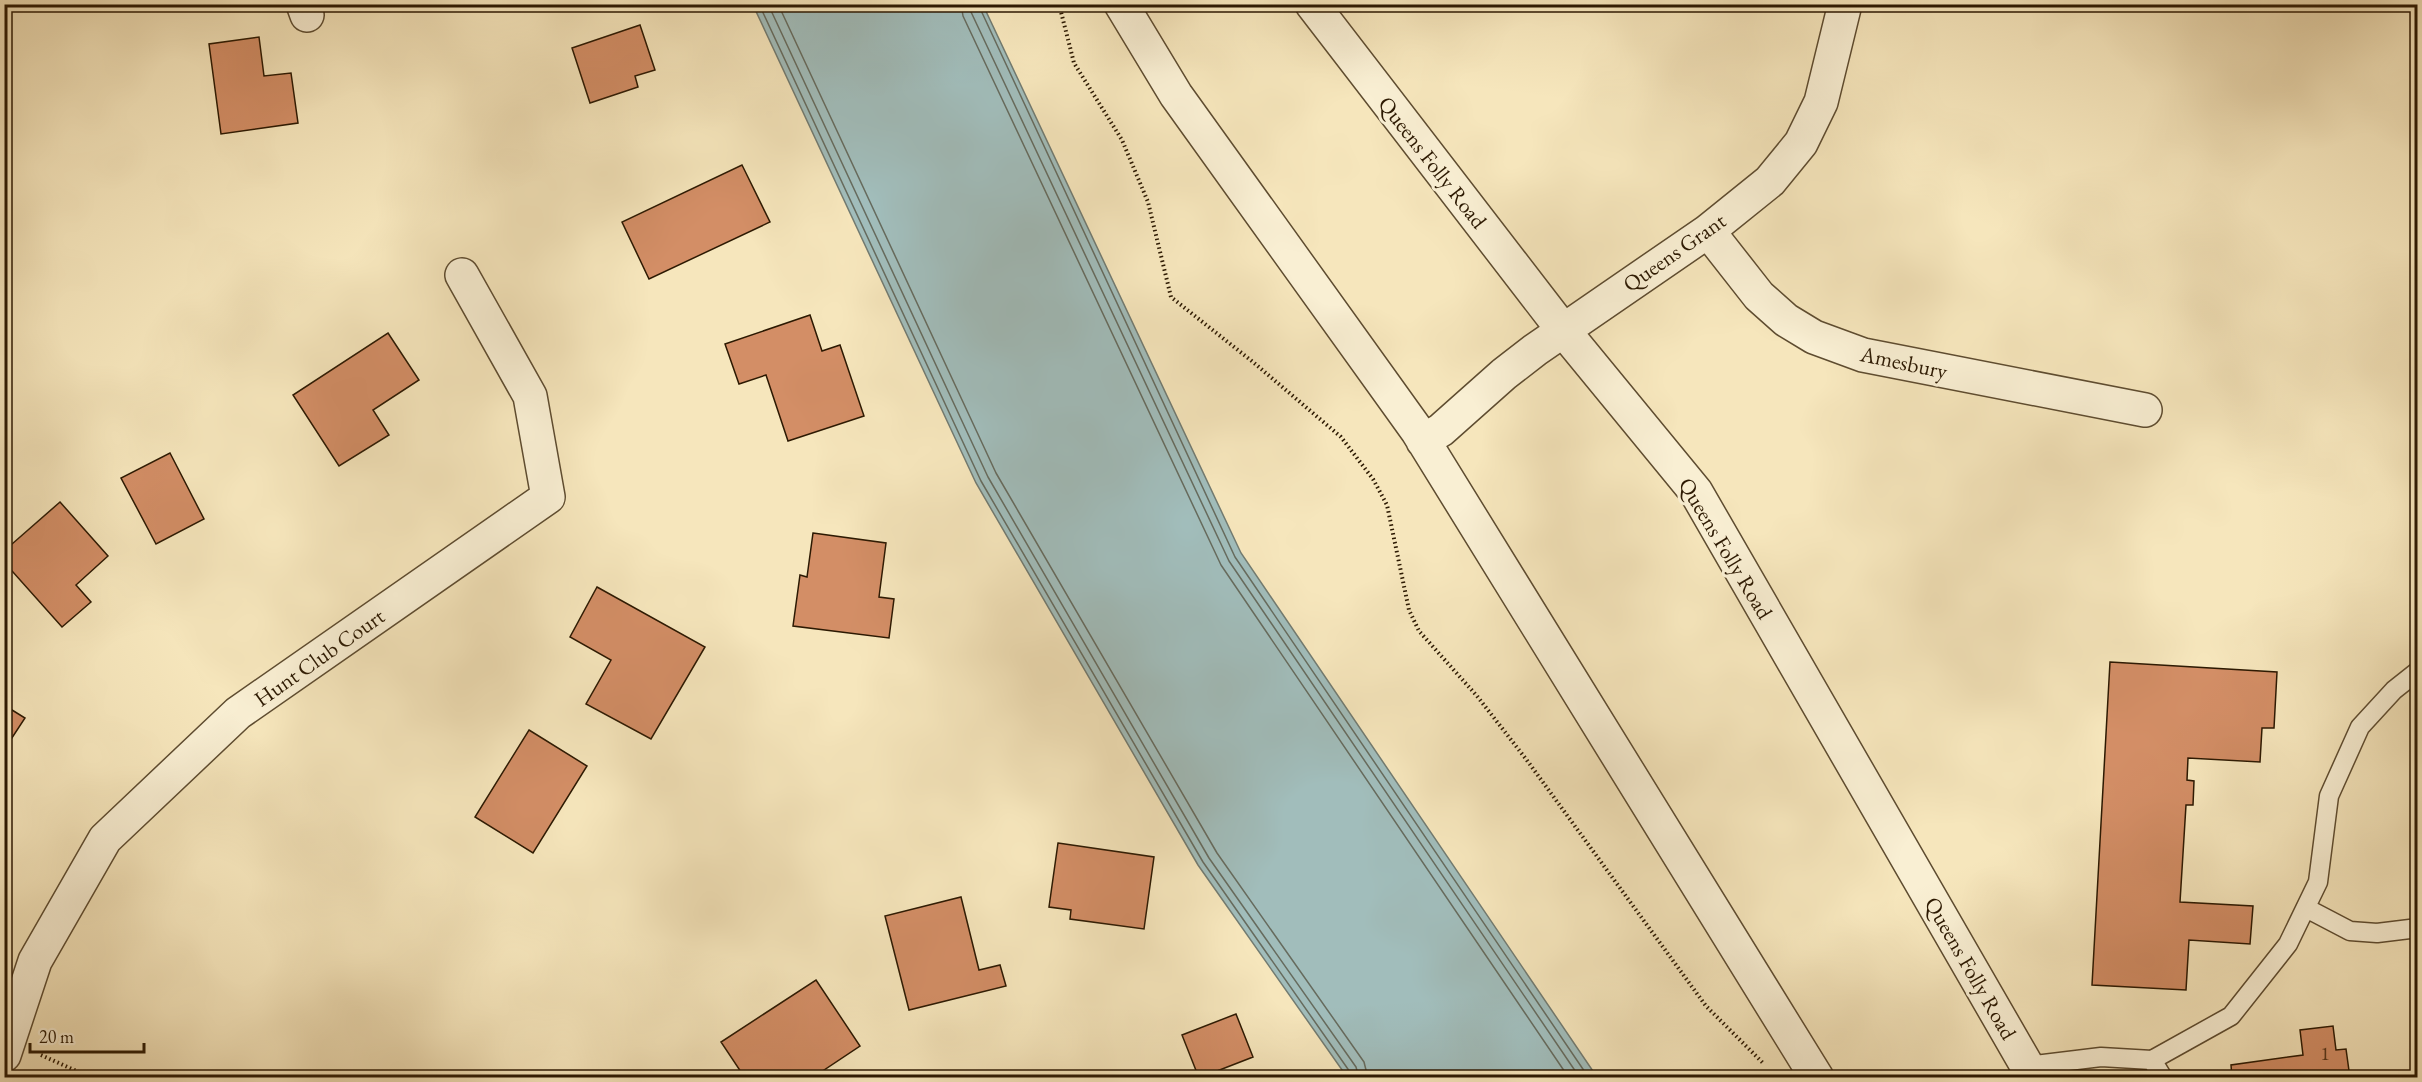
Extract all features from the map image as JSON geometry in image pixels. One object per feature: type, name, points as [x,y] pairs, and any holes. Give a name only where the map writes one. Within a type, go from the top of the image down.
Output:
[{"type":"street","points":[[1121,4],[1176,95],[1423,441],[1817,1077]]},
{"type":"street","name":"Queens Folly Road","points":[[1312,4],[1563,330],[1696,492],[2030,1072]]},
{"type":"street","name":"Queens Grant","points":[[1423,441],[1459,415],[1504,374],[1563,330],[1708,231],[1770,181],[1801,143],[1821,102],[1845,4]]},
{"type":"street","name":"Amesbury","points":[[1708,231],[1759,296],[1786,320],[1814,337],[1863,355],[2145,410]]},
{"type":"street","name":"Hunt Club Court","points":[[7,1048],[35,961],[105,839],[238,713],[548,497],[530,396],[462,275]]},
{"type":"lane","points":[[2030,1072],[2102,1057],[2152,1060],[2231,1016],[2288,944],[2318,882],[2329,796],[2360,727],[2394,690],[2418,671]]},
{"type":"lane","points":[[2306,908],[2350,931],[2377,933],[2418,928]]},
{"type":"lane","points":[[2152,1060],[2163,1077]]},
{"type":"path","points":[[1059,4],[1074,63],[1122,140],[1148,202],[1171,297],[1253,362],[1341,437],[1373,479],[1387,505],[1409,610],[1419,631],[1477,696],[1526,759],[1706,1006],[1771,1072]]},
{"type":"path","points":[[7,1048],[92,1077]]},
{"type":"water","points":[[753,5],[983,5],[1241,553],[1597,1077],[1347,1077],[1198,865],[976,483]]},
{"type":"building","points":[[640,25],[655,70],[635,76],[638,87],[590,103],[572,48]]},
{"type":"building","points":[[259,37],[264,76],[291,73],[298,123],[221,134],[209,44]]},
{"type":"building","points":[[742,165],[770,222],[649,279],[622,222]]},
{"type":"building","points":[[810,315],[822,351],[840,345],[864,416],[788,441],[766,375],[739,384],[725,344]]},
{"type":"building","points":[[388,333],[419,380],[373,410],[389,435],[339,466],[293,395]]},
{"type":"building","points":[[170,453],[204,519],[156,544],[121,478]]},
{"type":"building","points":[[60,502],[108,556],[76,585],[91,602],[62,627],[4,562],[4,551]]},
{"type":"building","points":[[813,533],[886,543],[879,597],[894,599],[889,638],[793,626],[800,575],[807,577]]},
{"type":"building","points":[[597,587],[705,647],[651,739],[586,704],[611,660],[570,637]]},
{"type":"building","points":[[2110,662],[2277,672],[2274,728],[2262,728],[2260,762],[2188,758],[2187,780],[2194,781],[2193,805],[2186,805],[2180,902],[2253,906],[2250,944],[2189,940],[2186,990],[2092,985]]},
{"type":"building","points":[[4,705],[25,718],[4,750]]},
{"type":"building","points":[[529,730],[587,766],[533,853],[475,817]]},
{"type":"building","points":[[1058,843],[1154,857],[1144,929],[1070,919],[1071,910],[1049,907]]},
{"type":"building","points":[[961,897],[979,970],[1000,965],[1006,986],[909,1010],[885,916]]},
{"type":"building","points":[[816,980],[860,1046],[812,1078],[745,1078],[721,1042]]},
{"type":"building","points":[[1236,1014],[1253,1057],[1199,1078],[1182,1035]]},
{"type":"building","points":[[2333,1026],[2336,1050],[2346,1049],[2350,1078],[2232,1078],[2231,1065],[2303,1055],[2300,1030]]}]
